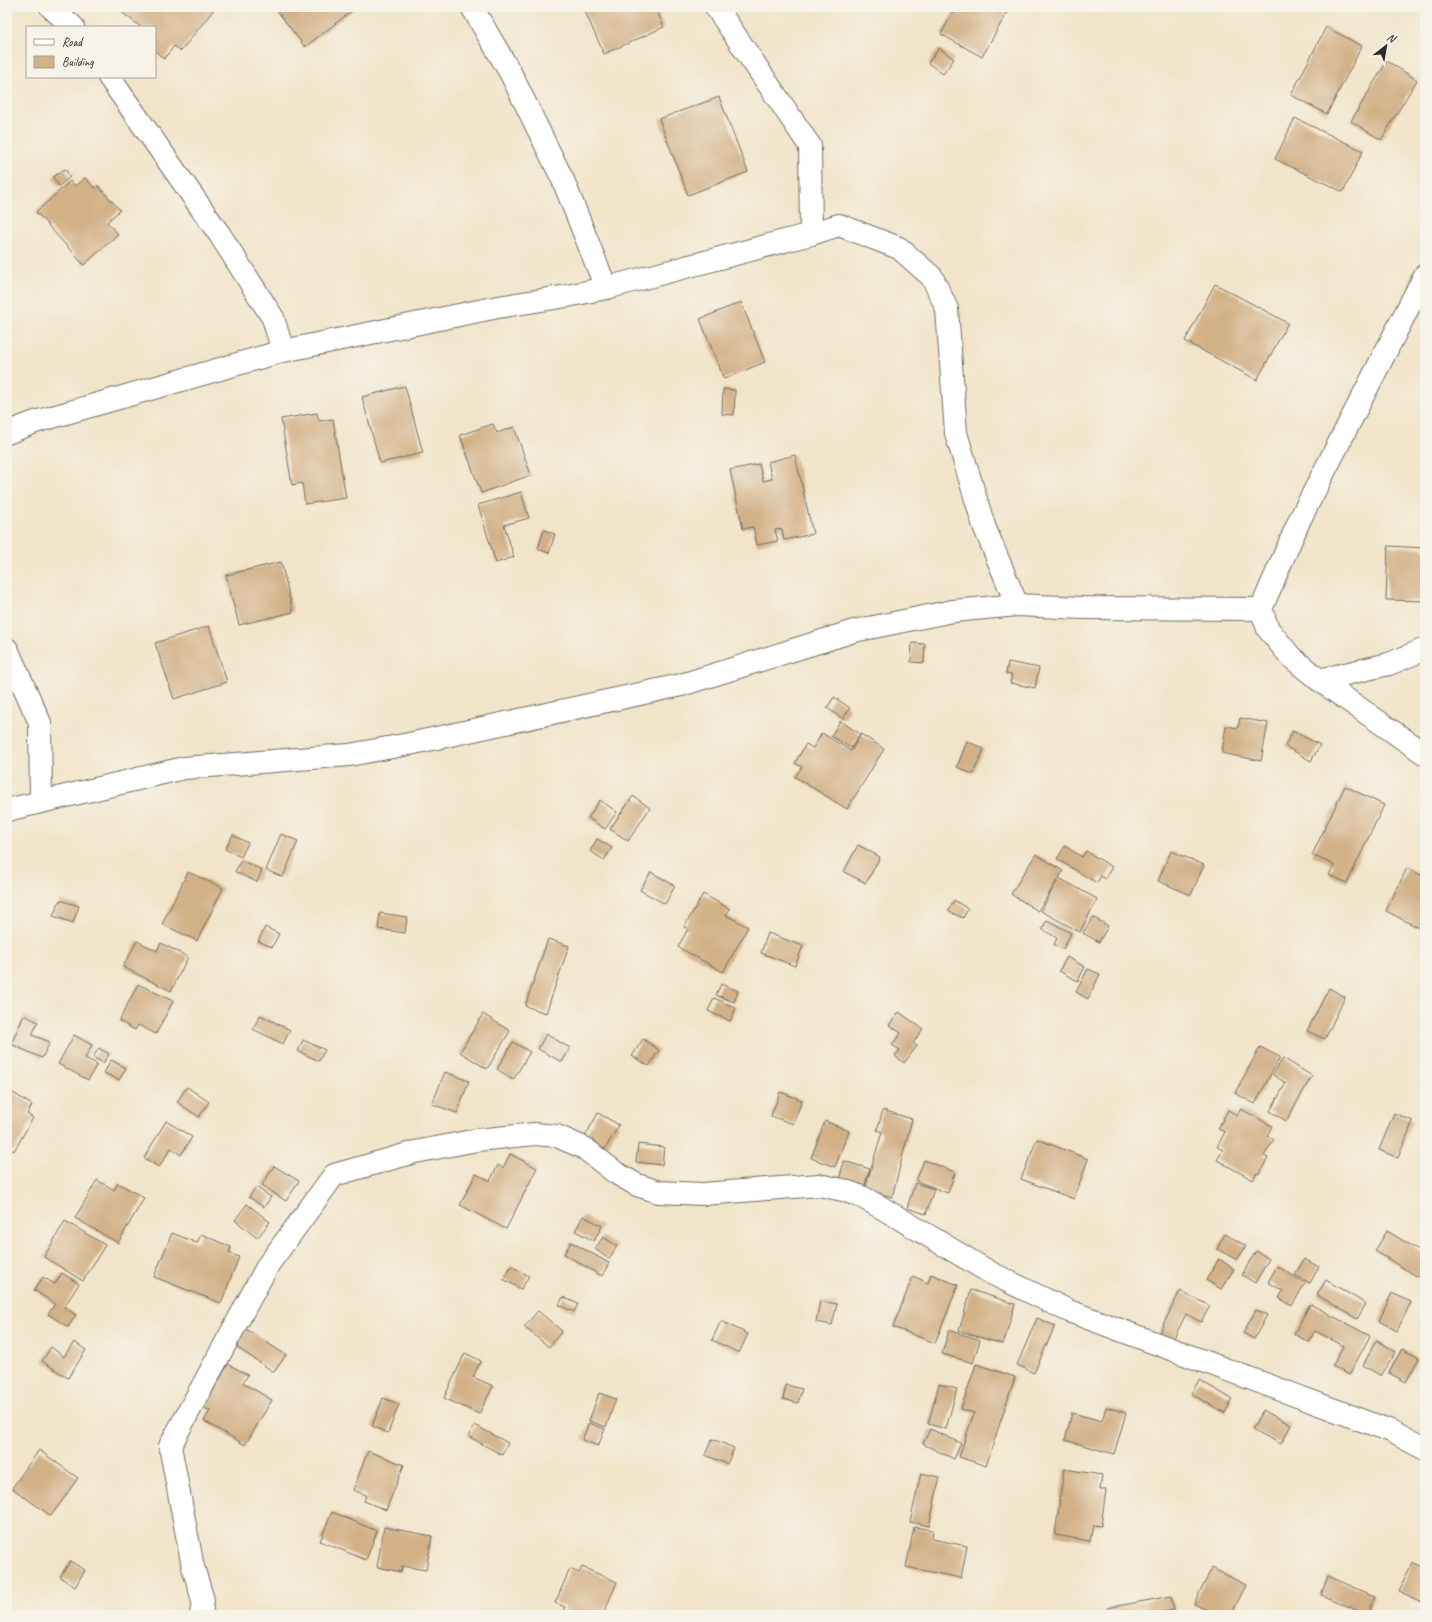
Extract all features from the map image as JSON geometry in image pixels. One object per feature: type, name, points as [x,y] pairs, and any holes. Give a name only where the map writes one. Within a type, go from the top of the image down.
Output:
[{"type":"street","points":[[51,7],[72,26]]},
{"type":"street","points":[[472,7],[511,74],[563,180],[606,288]]},
{"type":"street","points":[[716,7],[810,146],[811,234]]},
{"type":"street","points":[[110,78],[220,235],[273,318],[283,350]]},
{"type":"street","points":[[7,433],[35,422],[283,350],[498,307],[606,288],[811,234],[839,225],[899,248],[932,277],[947,310],[956,433],[984,526],[1017,605]]},
{"type":"street","points":[[1425,275],[1300,519],[1261,609],[1268,630],[1291,657],[1319,680],[1425,754]]},
{"type":"street","points":[[7,810],[184,768],[349,755],[409,744],[681,685],[854,631],[953,610],[1017,605],[1083,608],[1261,609]]},
{"type":"street","points":[[7,649],[40,723],[41,801]]},
{"type":"street","points":[[1319,680],[1388,664],[1425,649]]},
{"type":"street","points":[[201,1615],[203,1600],[193,1567],[170,1446],[268,1265],[334,1175],[415,1152],[477,1140],[535,1134],[557,1136],[584,1148],[616,1173],[636,1185],[659,1192],[703,1194],[819,1185],[843,1190],[862,1197],[882,1208],[991,1273],[1069,1311],[1391,1431],[1425,1449]]},
{"type":"building","points":[[121,7],[215,8],[181,51],[174,46],[164,59],[156,52],[156,26],[140,26],[119,10]]},
{"type":"building","points":[[274,7],[357,7],[305,47]]},
{"type":"building","points":[[583,7],[655,7],[664,27],[604,54]]},
{"type":"building","points":[[956,7],[1010,7],[982,57],[941,34]]},
{"type":"building","points":[[1326,27],[1362,46],[1327,114],[1291,95]]},
{"type":"building","points":[[939,48],[954,59],[943,74],[928,63]]},
{"type":"building","points":[[1387,61],[1417,80],[1381,140],[1351,121]]},
{"type":"building","points":[[719,97],[748,172],[688,195],[659,119]]},
{"type":"building","points":[[1295,118],[1363,151],[1343,192],[1275,159]]},
{"type":"building","points":[[65,169],[70,177],[59,186],[53,177]]},
{"type":"building","points":[[85,178],[95,188],[98,186],[120,210],[107,222],[118,234],[84,265],[36,212],[70,181],[75,186]]},
{"type":"building","points":[[1215,284],[1288,323],[1257,380],[1185,341]]},
{"type":"building","points":[[741,302],[765,362],[724,379],[700,319]]},
{"type":"building","points":[[405,386],[423,453],[380,463],[362,397]]},
{"type":"building","points":[[723,389],[735,390],[734,415],[722,414]]},
{"type":"building","points":[[317,413],[319,421],[333,419],[346,498],[305,504],[302,483],[292,485],[281,419]]},
{"type":"building","points":[[493,424],[497,433],[514,427],[531,475],[481,493],[460,435]]},
{"type":"building","points":[[795,455],[813,534],[784,540],[782,529],[775,530],[778,541],[757,545],[753,527],[743,529],[730,470],[759,464],[763,481],[772,479],[768,462]]},
{"type":"building","points":[[521,492],[529,518],[504,525],[514,557],[496,563],[478,505]]},
{"type":"building","points":[[544,530],[555,534],[549,553],[538,549]]},
{"type":"building","points":[[1388,546],[1425,548],[1425,601],[1386,600]]},
{"type":"building","points":[[281,562],[293,612],[239,625],[226,575]]},
{"type":"building","points":[[209,626],[227,682],[174,699],[155,643]]},
{"type":"building","points":[[912,643],[925,644],[924,663],[911,662]]},
{"type":"building","points":[[1008,662],[1039,668],[1035,688],[1010,683],[1012,675],[1006,674]]},
{"type":"building","points":[[834,697],[850,708],[843,719],[827,708]]},
{"type":"building","points":[[1240,718],[1268,723],[1261,761],[1222,753],[1226,726],[1238,728]]},
{"type":"building","points":[[840,721],[860,734],[851,748],[831,736]]},
{"type":"building","points":[[1293,731],[1320,745],[1311,761],[1285,746]]},
{"type":"building","points":[[822,733],[851,751],[861,734],[884,749],[847,809],[795,777],[802,767],[795,763],[806,744],[813,748]]},
{"type":"building","points":[[967,741],[984,749],[973,774],[957,767]]},
{"type":"building","points":[[1345,786],[1384,805],[1347,883],[1329,875],[1334,865],[1312,855]]},
{"type":"building","points":[[633,796],[650,808],[628,841],[610,829]]},
{"type":"building","points":[[600,800],[617,812],[605,829],[588,818]]},
{"type":"building","points":[[281,834],[298,841],[283,877],[266,870]]},
{"type":"building","points":[[233,835],[248,843],[241,857],[225,849]]},
{"type":"building","points":[[597,839],[612,848],[604,860],[590,851]]},
{"type":"building","points":[[858,845],[880,857],[866,883],[844,872]]},
{"type":"building","points":[[1065,846],[1082,857],[1086,851],[1112,867],[1105,879],[1101,876],[1097,883],[1057,859]]},
{"type":"building","points":[[1171,851],[1204,865],[1191,895],[1158,881]]},
{"type":"building","points":[[1036,854],[1063,871],[1059,878],[1097,899],[1080,932],[1041,911],[1057,881],[1038,911],[1011,894]]},
{"type":"building","points":[[241,860],[262,870],[257,882],[235,872]]},
{"type":"building","points":[[1407,868],[1425,877],[1425,931],[1386,911]]},
{"type":"building","points":[[188,872],[223,888],[197,941],[162,924]]},
{"type":"building","points":[[651,872],[675,886],[665,904],[640,890]]},
{"type":"building","points":[[703,894],[730,909],[726,915],[748,927],[723,972],[678,947],[688,929],[684,927]]},
{"type":"building","points":[[60,900],[79,906],[73,923],[53,916]]},
{"type":"building","points":[[954,900],[968,909],[963,918],[948,911]]},
{"type":"building","points":[[380,913],[407,917],[405,933],[378,929]]},
{"type":"building","points":[[1093,917],[1108,926],[1099,942],[1083,933]]},
{"type":"building","points":[[1047,920],[1071,933],[1063,949],[1054,945],[1057,938],[1042,929]]},
{"type":"building","points":[[265,927],[279,934],[272,947],[258,941]]},
{"type":"building","points":[[768,933],[803,946],[795,966],[761,953]]},
{"type":"building","points":[[548,939],[569,946],[546,1013],[525,1006]]},
{"type":"building","points":[[137,941],[157,951],[161,943],[188,957],[171,991],[123,967]]},
{"type":"building","points":[[1067,957],[1085,967],[1078,981],[1059,971]]},
{"type":"building","points":[[1088,969],[1100,974],[1088,999],[1076,992]]},
{"type":"building","points":[[138,984],[173,1001],[156,1034],[138,1025],[135,1030],[119,1021]]},
{"type":"building","points":[[721,984],[738,991],[734,1002],[716,995]]},
{"type":"building","points":[[1329,988],[1345,997],[1325,1039],[1307,1031]]},
{"type":"building","points":[[714,998],[736,1008],[730,1021],[708,1011]]},
{"type":"building","points":[[899,1012],[923,1029],[913,1043],[917,1046],[904,1063],[895,1056],[900,1050],[892,1045],[901,1033],[889,1025]]},
{"type":"building","points":[[483,1014],[510,1031],[487,1069],[460,1052]]},
{"type":"building","points":[[24,1015],[38,1022],[32,1035],[50,1042],[42,1058],[11,1044]]},
{"type":"building","points":[[260,1015],[290,1030],[283,1044],[253,1029]]},
{"type":"building","points":[[546,1034],[570,1048],[562,1062],[538,1049]]},
{"type":"building","points":[[74,1035],[92,1045],[85,1058],[97,1064],[88,1080],[58,1064]]},
{"type":"building","points":[[643,1039],[659,1050],[649,1066],[632,1056]]},
{"type":"building","points":[[303,1040],[325,1050],[319,1061],[298,1051]]},
{"type":"building","points":[[513,1042],[530,1052],[513,1080],[497,1069]]},
{"type":"building","points":[[1260,1047],[1280,1057],[1255,1104],[1235,1093]]},
{"type":"building","points":[[99,1048],[109,1054],[103,1063],[93,1057]]},
{"type":"building","points":[[1283,1058],[1312,1076],[1286,1121],[1270,1111],[1286,1083],[1273,1075]]},
{"type":"building","points":[[111,1060],[126,1068],[119,1080],[104,1073]]},
{"type":"building","points":[[445,1072],[469,1081],[457,1113],[432,1104]]},
{"type":"building","points":[[187,1087],[209,1102],[199,1117],[177,1102]]},
{"type":"building","points":[[7,1089],[32,1105],[27,1114],[33,1118],[14,1151],[7,1147]]},
{"type":"building","points":[[780,1092],[802,1100],[793,1124],[771,1116]]},
{"type":"building","points":[[1241,1109],[1272,1126],[1267,1136],[1274,1139],[1264,1156],[1268,1158],[1259,1174],[1257,1173],[1253,1180],[1217,1160],[1223,1150],[1217,1147],[1225,1132],[1218,1129],[1228,1110],[1237,1115]]},
{"type":"building","points":[[883,1110],[912,1119],[892,1197],[865,1189],[882,1132],[877,1130]]},
{"type":"building","points":[[598,1113],[619,1125],[596,1165],[576,1153]]},
{"type":"building","points":[[1394,1113],[1413,1121],[1398,1158],[1379,1150]]},
{"type":"building","points":[[166,1121],[192,1137],[181,1155],[171,1148],[159,1167],[144,1158]]},
{"type":"building","points":[[825,1121],[849,1131],[835,1167],[811,1158]]},
{"type":"building","points":[[1037,1139],[1088,1159],[1074,1199],[1021,1179]]},
{"type":"building","points":[[638,1144],[664,1147],[662,1165],[636,1162]]},
{"type":"building","points":[[510,1154],[537,1168],[506,1229],[460,1205],[476,1174],[490,1181],[498,1165],[503,1168]]},
{"type":"building","points":[[924,1160],[955,1172],[948,1193],[916,1181]]},
{"type":"building","points":[[844,1161],[870,1169],[864,1187],[839,1180]]},
{"type":"building","points":[[274,1166],[299,1181],[286,1201],[262,1185]]},
{"type":"building","points":[[97,1180],[114,1190],[118,1183],[144,1198],[118,1243],[75,1218]]},
{"type":"building","points":[[915,1183],[934,1189],[926,1214],[907,1208]]},
{"type":"building","points":[[256,1187],[271,1197],[264,1207],[249,1197]]},
{"type":"building","points":[[247,1204],[270,1222],[257,1238],[235,1220]]},
{"type":"building","points":[[583,1216],[602,1226],[594,1241],[575,1231]]},
{"type":"building","points":[[65,1221],[105,1245],[83,1281],[44,1257]]},
{"type":"building","points":[[1387,1231],[1425,1254],[1425,1265],[1418,1277],[1375,1251]]},
{"type":"building","points":[[172,1233],[197,1243],[201,1234],[231,1247],[229,1253],[239,1257],[221,1303],[154,1277]]},
{"type":"building","points":[[1225,1234],[1246,1246],[1237,1260],[1217,1249]]},
{"type":"building","points":[[603,1237],[617,1246],[609,1259],[595,1249]]},
{"type":"building","points":[[571,1242],[609,1263],[602,1276],[564,1254]]},
{"type":"building","points":[[1256,1251],[1269,1259],[1255,1283],[1242,1275]]},
{"type":"building","points":[[1219,1259],[1234,1269],[1221,1289],[1206,1280]]},
{"type":"building","points":[[1304,1259],[1319,1267],[1310,1283],[1295,1275]]},
{"type":"building","points":[[511,1266],[529,1276],[521,1289],[503,1279]]},
{"type":"building","points":[[1277,1266],[1305,1283],[1292,1306],[1279,1298],[1283,1291],[1268,1282]]},
{"type":"building","points":[[62,1273],[79,1284],[64,1307],[76,1315],[68,1327],[48,1314],[55,1304],[34,1290],[43,1277],[55,1284]]},
{"type":"building","points":[[931,1274],[958,1285],[935,1343],[893,1327],[913,1276],[928,1283]]},
{"type":"building","points":[[1326,1280],[1366,1304],[1357,1319],[1317,1295]]},
{"type":"building","points":[[971,1290],[1015,1304],[1003,1344],[959,1331]]},
{"type":"building","points":[[1180,1291],[1210,1306],[1201,1322],[1186,1314],[1172,1342],[1158,1335]]},
{"type":"building","points":[[1392,1293],[1411,1302],[1397,1331],[1379,1321]]},
{"type":"building","points":[[563,1297],[578,1304],[574,1312],[559,1305]]},
{"type":"building","points":[[820,1301],[837,1304],[832,1325],[816,1322]]},
{"type":"building","points":[[1310,1304],[1370,1336],[1349,1375],[1332,1366],[1344,1346],[1315,1331],[1309,1342],[1294,1334]]},
{"type":"building","points":[[1256,1310],[1267,1315],[1254,1339],[1243,1333]]},
{"type":"building","points":[[538,1311],[562,1331],[549,1347],[524,1327]]},
{"type":"building","points":[[1425,1317],[1425,1329],[1420,1326]]},
{"type":"building","points":[[1037,1318],[1055,1326],[1034,1373],[1017,1365]]},
{"type":"building","points":[[721,1321],[748,1334],[739,1353],[712,1340]]},
{"type":"building","points":[[246,1329],[286,1355],[274,1372],[235,1346]]},
{"type":"building","points":[[949,1330],[980,1340],[973,1363],[942,1354]]},
{"type":"building","points":[[1377,1340],[1396,1352],[1381,1376],[1363,1365]]},
{"type":"building","points":[[74,1342],[86,1350],[68,1378],[42,1361],[51,1347],[64,1357]]},
{"type":"building","points":[[1402,1349],[1419,1358],[1406,1382],[1389,1373]]},
{"type":"building","points":[[465,1353],[481,1361],[473,1377],[493,1386],[479,1414],[444,1398]]},
{"type":"building","points":[[228,1364],[248,1375],[243,1383],[272,1400],[245,1445],[204,1421],[210,1411],[204,1407]]},
{"type":"building","points":[[976,1364],[1015,1377],[986,1466],[959,1457],[974,1413],[961,1409]]},
{"type":"building","points":[[1199,1380],[1232,1399],[1225,1413],[1191,1394]]},
{"type":"building","points":[[939,1384],[957,1389],[946,1429],[928,1424]]},
{"type":"building","points":[[786,1385],[802,1389],[798,1403],[783,1399]]},
{"type":"building","points":[[599,1393],[616,1399],[606,1427],[589,1421]]},
{"type":"building","points":[[383,1398],[399,1404],[388,1433],[372,1426]]},
{"type":"building","points":[[1106,1407],[1126,1413],[1114,1454],[1065,1440],[1072,1413],[1102,1421]]},
{"type":"building","points":[[1263,1410],[1291,1425],[1281,1444],[1252,1429]]},
{"type":"building","points":[[589,1423],[605,1429],[598,1446],[582,1440]]},
{"type":"building","points":[[475,1425],[508,1443],[502,1455],[468,1436]]},
{"type":"building","points":[[930,1429],[961,1443],[954,1459],[923,1444]]},
{"type":"building","points":[[712,1439],[734,1448],[727,1464],[705,1455]]},
{"type":"building","points":[[39,1450],[78,1478],[51,1516],[12,1488]]},
{"type":"building","points":[[368,1451],[404,1465],[386,1510],[364,1501],[366,1495],[353,1490]]},
{"type":"building","points":[[1064,1469],[1102,1475],[1100,1490],[1106,1490],[1101,1526],[1093,1525],[1090,1541],[1055,1535]]},
{"type":"building","points":[[921,1473],[940,1477],[929,1526],[910,1522]]},
{"type":"building","points":[[332,1512],[377,1531],[366,1560],[320,1541]]},
{"type":"building","points":[[384,1527],[432,1536],[426,1570],[402,1566],[401,1572],[377,1567]]},
{"type":"building","points":[[914,1527],[933,1530],[932,1539],[967,1546],[961,1578],[906,1567]]},
{"type":"building","points":[[70,1561],[85,1570],[75,1587],[60,1577]]},
{"type":"building","points":[[1412,1562],[1425,1568],[1425,1604],[1398,1592]]},
{"type":"building","points":[[582,1567],[617,1582],[603,1615],[573,1615],[563,1611],[565,1607],[555,1603],[570,1569],[579,1573]]},
{"type":"building","points":[[1212,1568],[1246,1585],[1231,1615],[1217,1615],[1194,1604]]},
{"type":"building","points":[[1328,1576],[1374,1596],[1366,1614],[1321,1595]]},
{"type":"building","points":[[1171,1596],[1174,1610],[1146,1615],[1109,1615],[1107,1608]]}]
